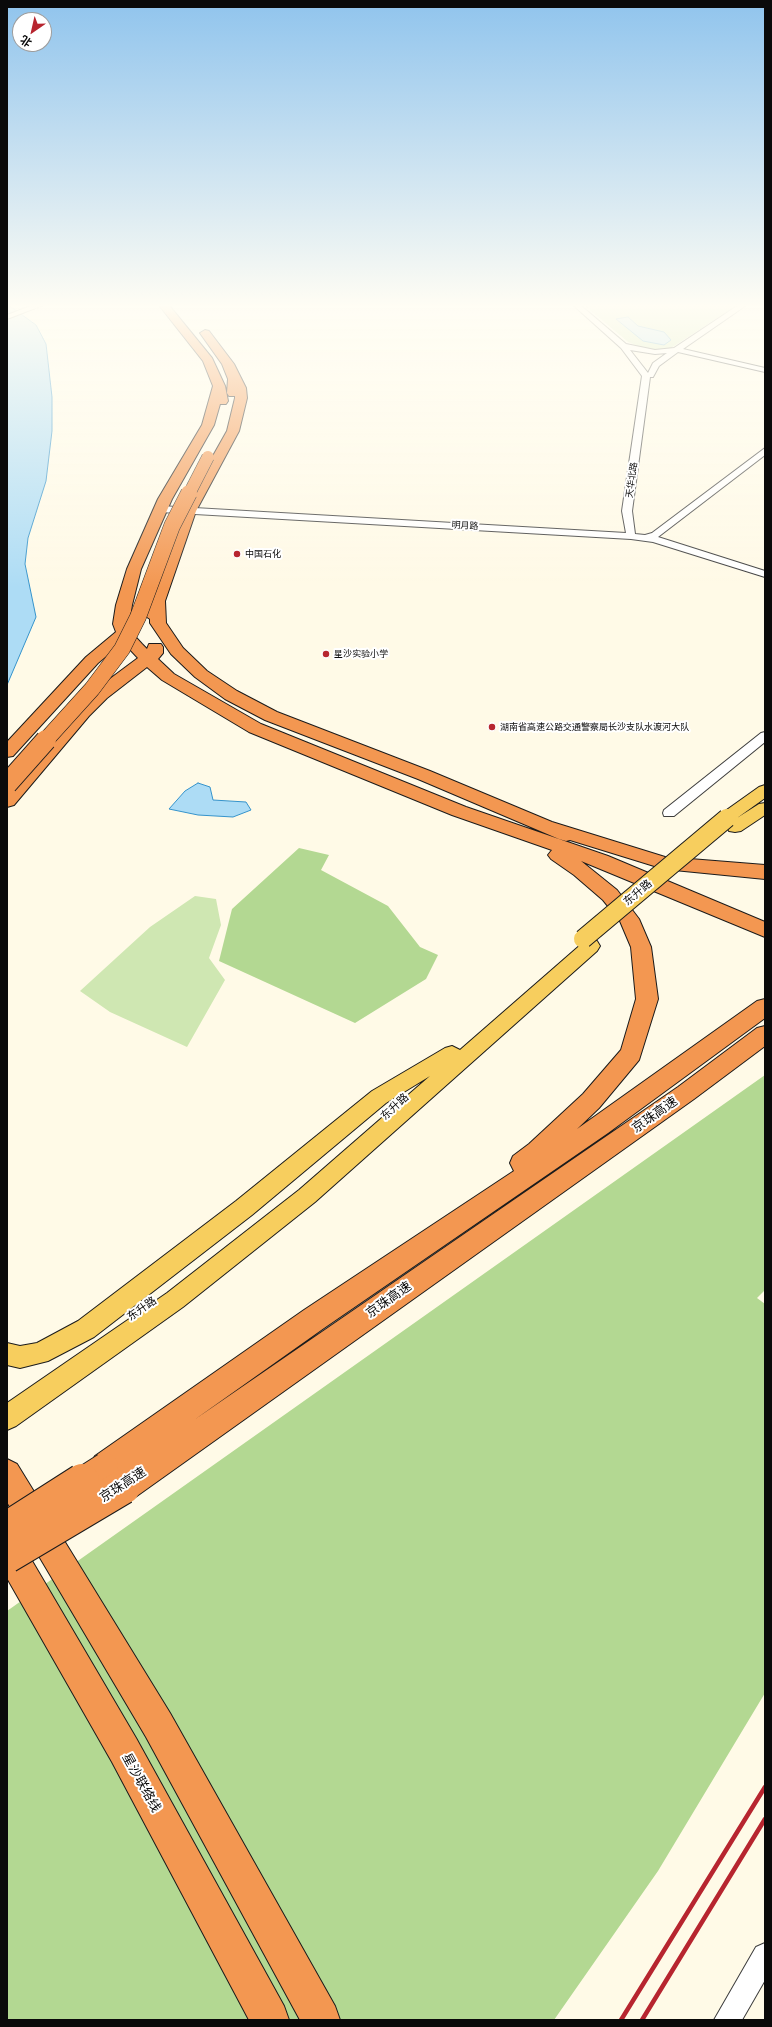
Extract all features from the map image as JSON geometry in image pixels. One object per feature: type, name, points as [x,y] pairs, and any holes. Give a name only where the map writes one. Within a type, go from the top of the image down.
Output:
[{"type":"highway","points":[[215,399],[208,424],[161,507],[134,569],[124,605],[121,624],[124,633],[148,659],[177,683],[255,728],[459,811],[601,861],[765,930]]},
{"type":"highway","points":[[7,784],[92,689],[122,649],[138,617],[172,526],[204,458],[222,409],[221,399]]},
{"type":"highway","points":[[7,768],[84,683],[126,623],[169,511],[226,424],[232,399]]},
{"type":"highway","points":[[7,801],[83,712],[101,694],[155,653],[152,617],[190,508],[233,430],[241,399]]},
{"type":"highway","points":[[158,602],[158,623],[178,651],[201,674],[231,695],[270,716],[424,775],[553,828],[618,859],[765,921]]},
{"type":"highway","points":[[7,752],[92,660],[124,633]]},
{"type":"highway","points":[[101,694],[117,687],[146,680],[168,680],[177,683]]},
{"type":"highway","points":[[553,828],[664,863],[765,872]]},
{"type":"highway","points":[[314,1319],[538,1151],[591,1101],[631,1054],[647,999],[641,947],[629,919],[610,896],[581,870],[525,834]]},
{"type":"highway","name":"京珠高速","points":[[7,1556],[114,1476],[314,1319],[600,1126],[765,1007]]},
{"type":"highway","name":"京珠高速","points":[[7,1529],[114,1476],[686,1093],[765,1034]]},
{"type":"highway","points":[[686,1093],[765,1041]]},
{"type":"highway","points":[[7,1474],[158,1726],[321,2020]]},
{"type":"highway","name":"星沙联络线","points":[[7,1548],[124,1750],[270,2020]]},
{"type":"main road","name":"东升路","points":[[7,1418],[37,1390],[167,1291],[300,1193],[452,1053],[731,823],[765,790]]},
{"type":"main road","name":"东升路","points":[[731,823],[765,808]]},
{"type":"main road","name":"东升路","points":[[7,1402],[37,1390],[175,1300],[307,1196],[587,943]]},
{"type":"main road","points":[[7,1354],[20,1357],[40,1353],[86,1329],[244,1208],[379,1097],[452,1053]]},
{"type":"street","name":"天华北路","points":[[631,533],[627,511],[643,399]]},
{"type":"street","points":[[644,538],[655,535],[765,451]]},
{"type":"street","name":"明月路","points":[[161,507],[655,535],[680,540],[765,566]]},
{"type":"street","name":"明月路","points":[[631,533],[765,574]]},
{"type":"street","points":[[669,813],[765,736]]},
{"type":"street","points":[[727,2020],[765,1956]]},
{"type":"green space","points":[[299,848],[329,855],[321,870],[388,906],[420,947],[438,955],[426,979],[355,1023],[219,961],[232,909]]},
{"type":"green space","points":[[195,896],[216,899],[221,925],[209,958],[225,980],[187,1047],[110,1012],[80,991],[150,927]]},
{"type":"green space","points":[[765,1075],[765,1290],[757,1298],[765,1304],[765,1693],[658,1871],[554,2020],[7,2020],[7,1611]]},
{"type":"water","points":[[7,399],[52,399],[52,431],[46,481],[28,538],[25,564],[36,617],[7,685]]},
{"type":"water","points":[[198,783],[210,787],[213,800],[246,802],[251,810],[233,817],[198,815],[169,809],[185,791]]},
{"type":"railway","points":[[621,2020],[765,1787]]},
{"type":"railway","points":[[642,2020],[765,1819]]},
{"type":"place","name":"中国石化","points":[[237,554]]},
{"type":"place","name":"星沙实验小学","points":[[326,654]]},
{"type":"place","name":"湖南省高速公路交通警察局长沙支队水渡河大队","points":[[492,727]]}]
